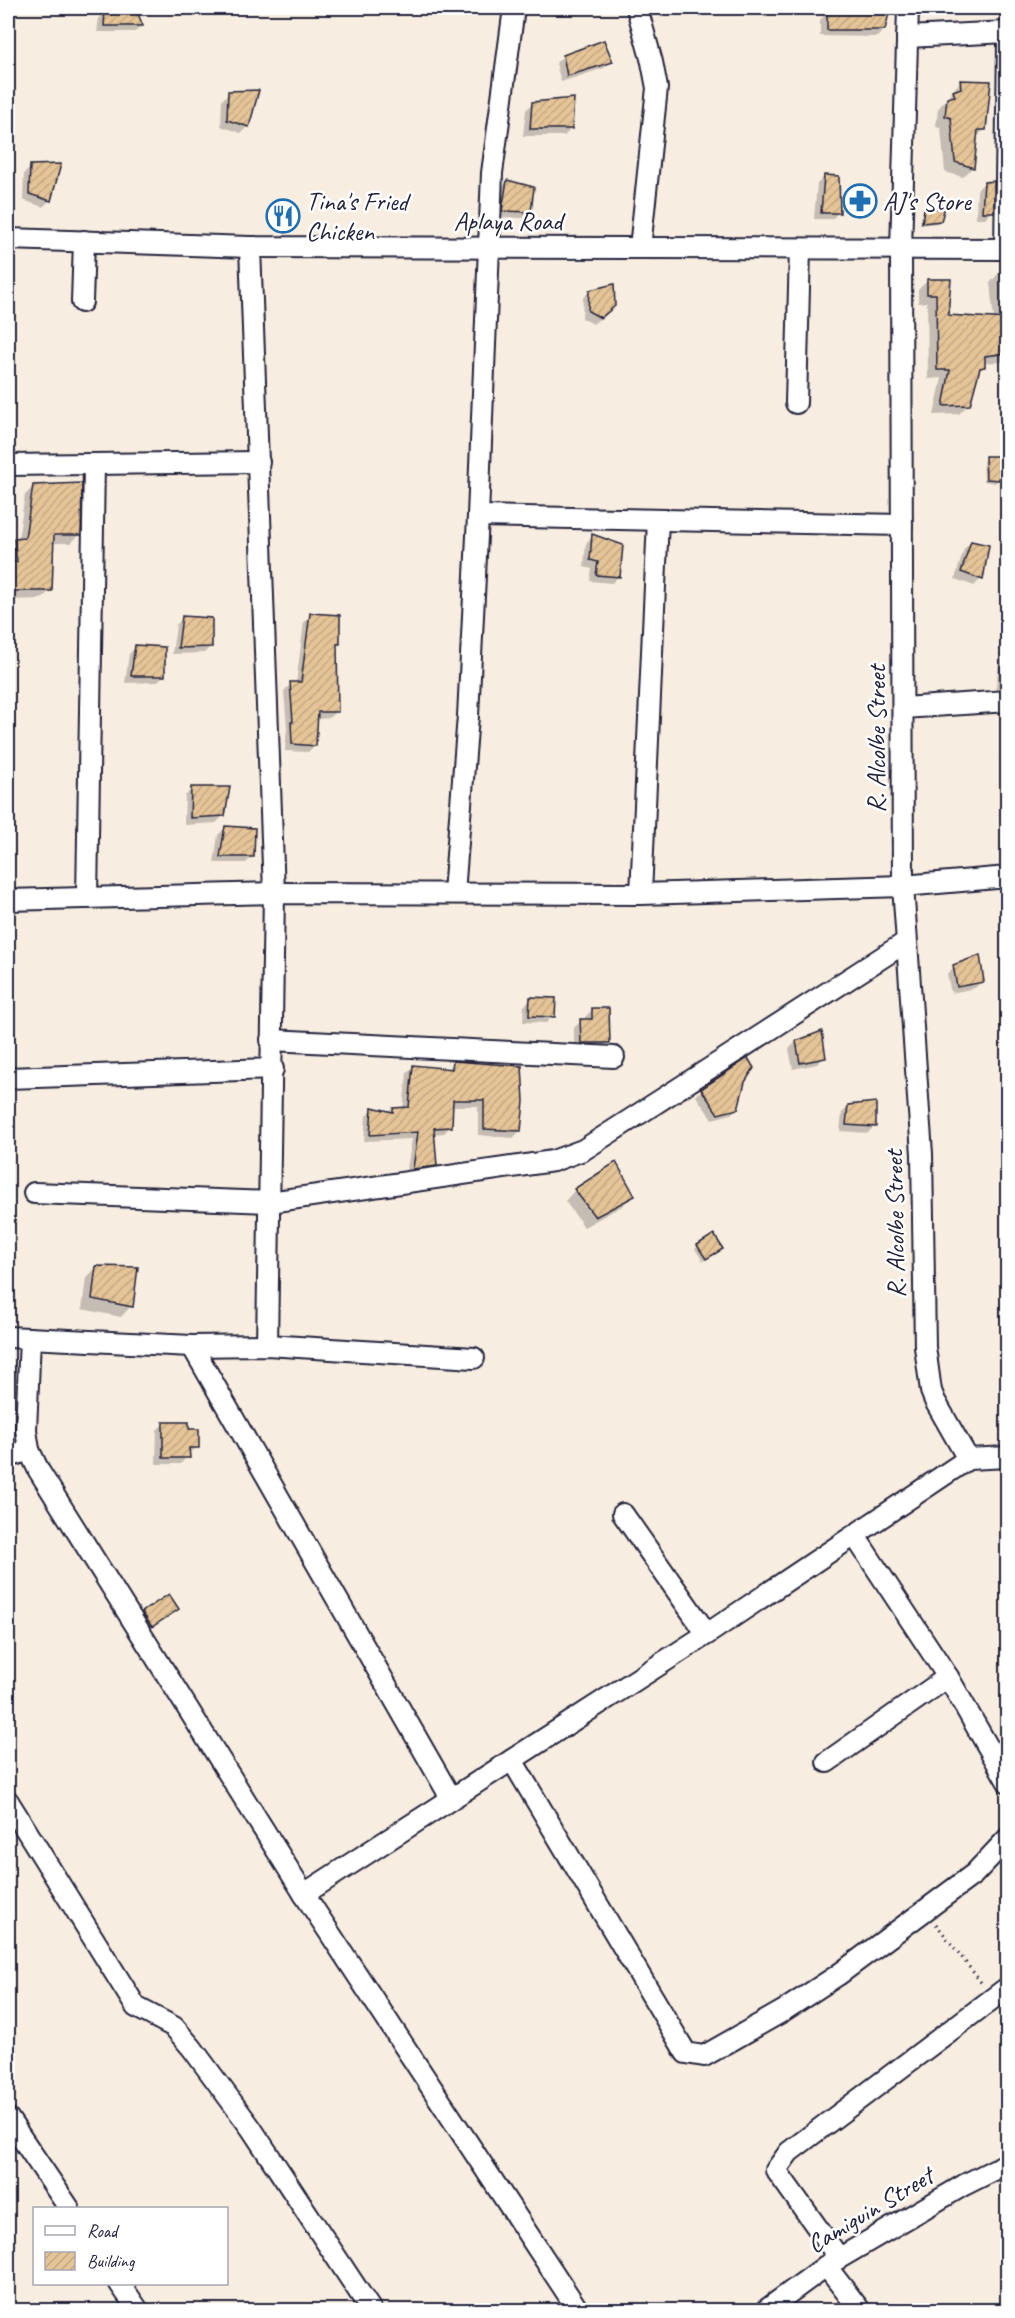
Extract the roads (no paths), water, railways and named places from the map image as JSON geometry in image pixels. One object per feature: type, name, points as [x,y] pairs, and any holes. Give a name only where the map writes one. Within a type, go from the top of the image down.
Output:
[{"type":"street","points":[[454,893],[468,716],[488,248],[494,161],[514,8]]},
{"type":"street","points":[[637,8],[657,88],[640,248]]},
{"type":"street","name":"R. Alcolbe Street","points":[[908,8],[901,249],[903,886],[922,1154],[924,1347],[934,1401],[968,1459]]},
{"type":"street","points":[[907,38],[1008,32]]},
{"type":"street","points":[[1006,249],[1008,44]]},
{"type":"street","name":"Aplaya Road","points":[[8,239],[250,247],[1006,249]]},
{"type":"street","points":[[81,302],[84,241]]},
{"type":"street","points":[[250,247],[274,893],[267,1345]]},
{"type":"street","points":[[796,403],[800,249]]},
{"type":"street","points":[[8,465],[259,462]]},
{"type":"street","points":[[87,898],[94,464]]},
{"type":"street","points":[[478,516],[902,525]]},
{"type":"street","points":[[641,894],[658,520]]},
{"type":"street","points":[[903,708],[1008,701]]},
{"type":"street","points":[[8,900],[274,893],[641,894],[903,886],[1008,877]]},
{"type":"street","points":[[34,1193],[270,1202],[553,1161],[583,1150],[906,942]]},
{"type":"street","points":[[271,1040],[614,1057]]},
{"type":"street","points":[[8,1078],[273,1069]]},
{"type":"street","points":[[8,1336],[192,1346],[267,1345],[474,1358]]},
{"type":"street","points":[[30,1338],[26,1408],[29,1450],[39,1471],[304,1894],[575,2309]]},
{"type":"street","points":[[192,1346],[451,1798]]},
{"type":"street","points":[[8,1458],[29,1450]]},
{"type":"street","points":[[304,1894],[707,1634],[968,1459],[1008,1457]]},
{"type":"street","points":[[623,1514],[707,1634]]},
{"type":"street","points":[[855,1536],[948,1677],[1008,1782]]},
{"type":"street","points":[[826,1762],[948,1677]]},
{"type":"street","points":[[512,1760],[686,2053],[704,2056],[783,2011],[838,1975],[974,1874],[1008,1838]]},
{"type":"street","points":[[8,1801],[136,2007],[174,2027],[192,2048],[251,2128],[371,2310]]},
{"type":"street","points":[[860,2310],[776,2169],[789,2152],[1001,1992]]},
{"type":"street","points":[[8,2118],[68,2207]]},
{"type":"street","name":"Camiguin Street","points":[[765,2310],[833,2262],[964,2185],[1008,2163]]},
{"type":"street","points":[[121,2285],[138,2310]]},
{"type":"place","name":"AJ's Store","points":[[860,201]]},
{"type":"place","name":"Tina's Fried Chicken","points":[[283,216]]}]
